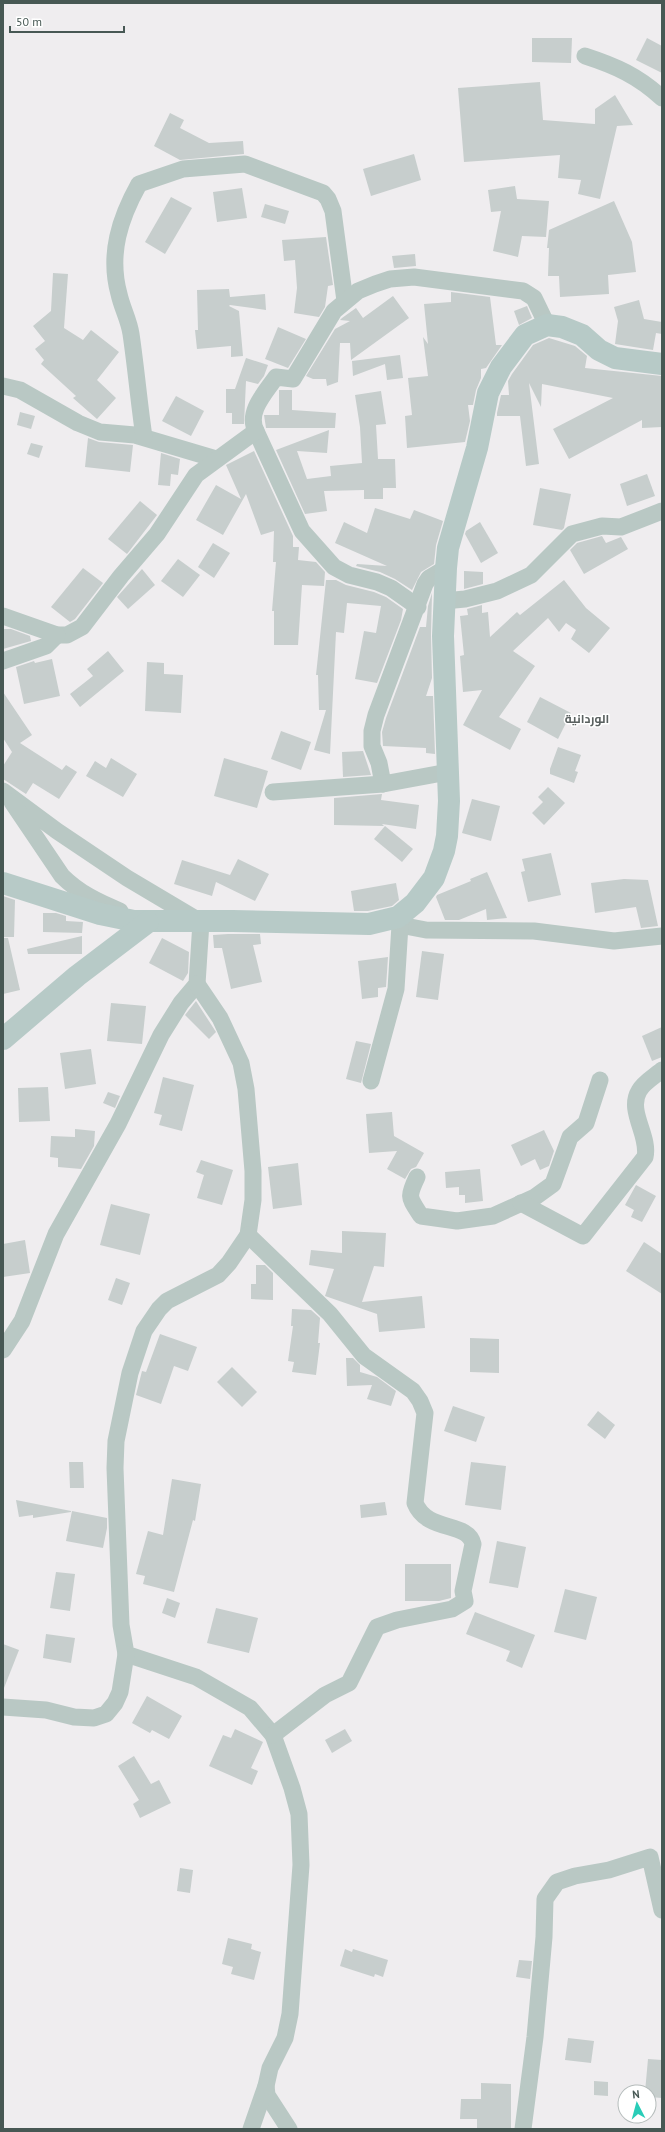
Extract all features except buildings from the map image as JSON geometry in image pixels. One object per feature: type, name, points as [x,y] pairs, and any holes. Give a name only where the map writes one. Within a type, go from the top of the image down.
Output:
[{"type":"street","points":[[585,56],[632,75],[651,87],[662,98]]},
{"type":"street","points":[[144,437],[131,334],[118,293],[114,260],[116,242],[122,218],[138,184],[182,169],[245,164],[323,193],[328,199],[333,211],[345,301]]},
{"type":"street","points":[[418,607],[391,588],[377,582],[348,575],[334,567],[302,531],[252,424],[254,411],[276,377],[294,379],[334,311],[358,291],[390,279],[403,277],[427,278],[524,291],[534,298],[547,325]]},
{"type":"street","points":[[371,1081],[396,989],[399,921],[426,890],[434,878],[444,851],[449,801],[442,636],[446,568],[450,541],[477,448],[488,392],[501,367],[525,335],[547,325],[562,327],[582,336],[599,350],[615,358],[662,364]]},
{"type":"street","points":[[3,386],[20,390],[100,432],[123,432],[216,459]]},
{"type":"street","points":[[3,616],[57,635],[67,635],[82,627],[120,576],[157,534],[179,503],[190,482],[202,469],[256,431]]},
{"type":"street","points":[[444,601],[497,591],[531,575],[572,534],[602,526],[621,527],[662,511]]},
{"type":"street","points":[[383,784],[379,763],[372,746],[372,731],[376,715],[418,607],[425,584],[429,578],[446,568]]},
{"type":"street","points":[[3,661],[46,646],[57,635]]},
{"type":"street","points":[[273,792],[383,784],[448,772]]},
{"type":"street","points":[[5,793],[127,878],[201,922]]},
{"type":"street","points":[[5,793],[62,876],[72,886],[97,901],[148,922]]},
{"type":"street","points":[[3,883],[118,919],[148,922],[233,921],[369,924],[399,921],[426,930],[534,931],[614,941],[662,936]]},
{"type":"street","points":[[3,1039],[77,976],[148,922]]},
{"type":"street","points":[[3,1707],[46,1710],[74,1716],[94,1718],[106,1714],[113,1707],[120,1692],[126,1654],[122,1625],[115,1468],[116,1442],[130,1373],[144,1331],[159,1309],[167,1301],[218,1275],[229,1263],[248,1235],[253,1200],[253,1171],[244,1074],[234,1045],[220,1018],[197,984],[201,922]]},
{"type":"street","points":[[3,1350],[22,1321],[56,1234],[118,1124],[161,1035],[181,1002],[197,984]]},
{"type":"street","points":[[521,1203],[583,1236],[645,1157],[647,1149],[636,1107],[636,1097],[639,1090],[662,1070]]},
{"type":"street","points":[[417,1177],[410,1192],[410,1198],[421,1216],[458,1221],[493,1216],[535,1197],[553,1184],[570,1137],[586,1123],[600,1080]]},
{"type":"street","points":[[248,1235],[330,1314],[364,1356],[413,1391],[420,1401],[424,1413],[415,1503],[418,1512],[438,1525],[467,1533],[471,1537],[472,1544],[463,1591],[465,1602],[452,1609],[397,1620],[378,1627],[349,1683],[325,1695],[273,1735]]},
{"type":"street","points":[[126,1654],[177,1669],[222,1691],[250,1708],[273,1735],[292,1788],[299,1814],[301,1865],[290,2014],[285,2038],[270,2068],[266,2086],[251,2129]]},
{"type":"street","points":[[523,2129],[535,2037],[544,1937],[545,1899],[557,1882],[575,1876],[609,1870],[650,1857],[662,1910]]},
{"type":"street","points":[[266,2086],[267,2095],[289,2129]]},
{"type":"district","name":"الوردانية","points":[[587,719]]}]
